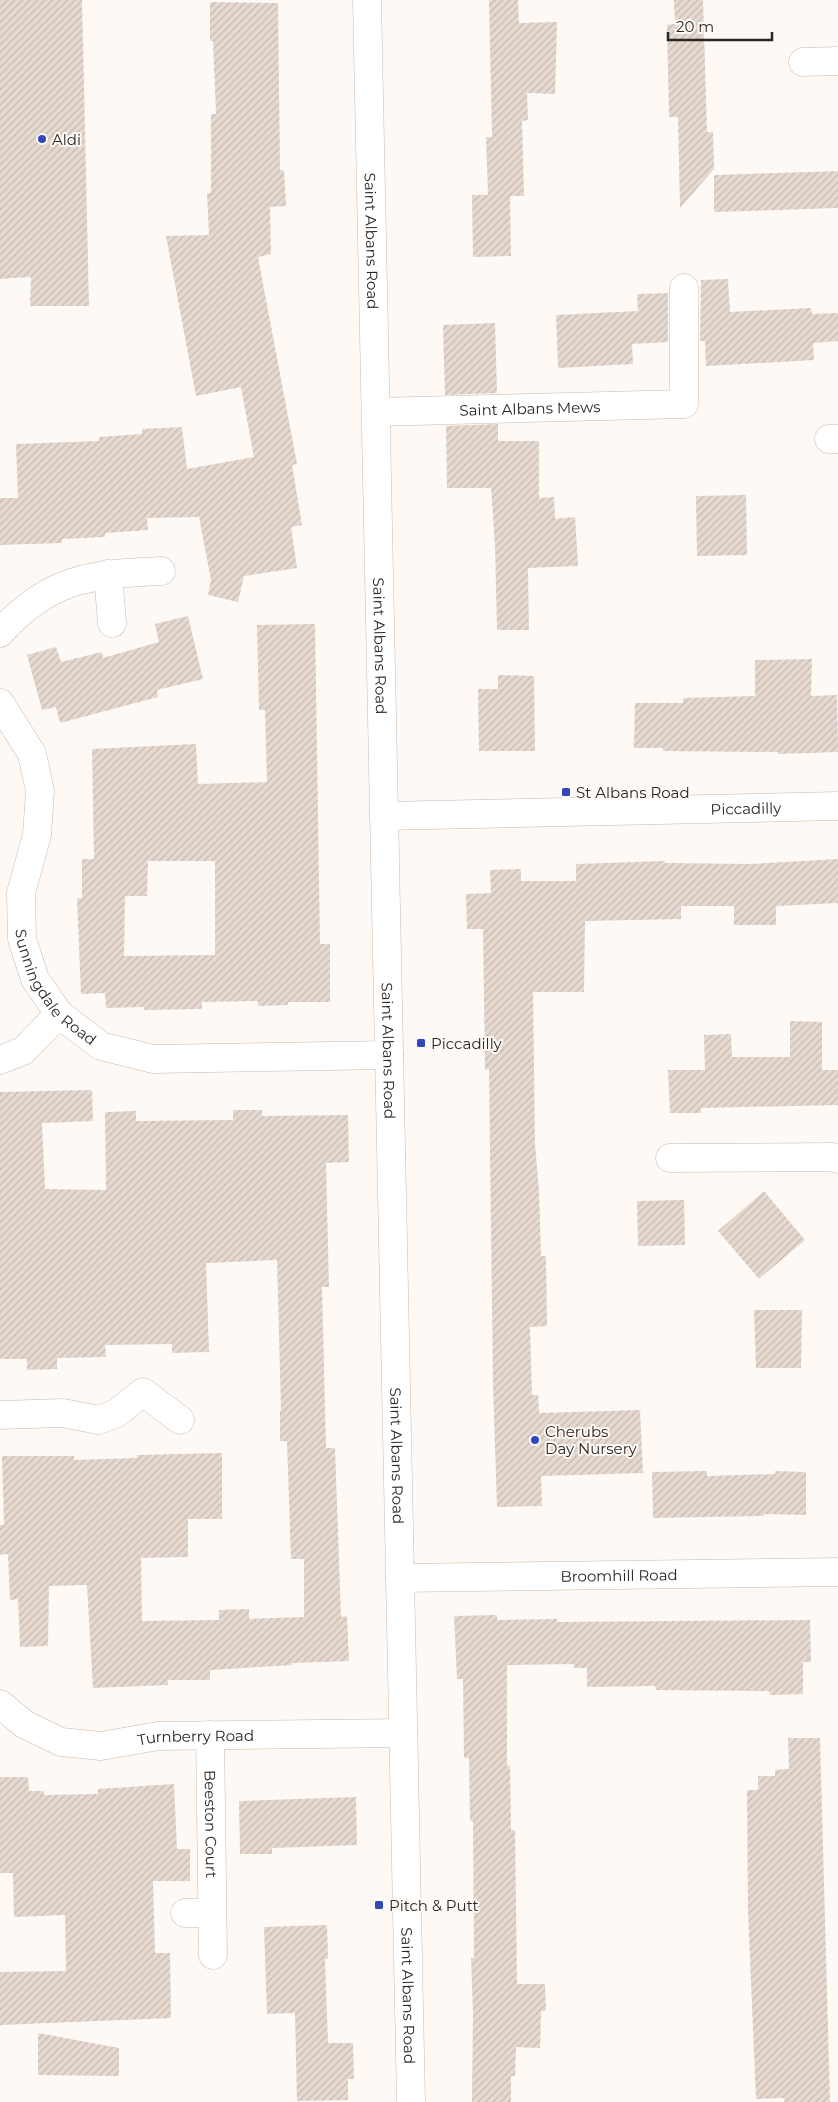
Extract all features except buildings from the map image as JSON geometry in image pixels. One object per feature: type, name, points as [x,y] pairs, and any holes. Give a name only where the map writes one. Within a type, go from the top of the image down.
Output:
[{"type":"street","name":"Saint Albans Road","points":[[367,0],[411,2102]]},
{"type":"street","points":[[803,62],[838,61]]},
{"type":"street","name":"Saint Albans Mews","points":[[376,412],[684,404],[684,288]]},
{"type":"street","points":[[0,633],[28,606],[50,591],[72,581],[108,574],[161,571]]},
{"type":"street","points":[[108,574],[112,623]]},
{"type":"street","name":"Sunningdale Road","points":[[0,703],[32,754],[40,791],[37,835],[21,893],[22,939],[34,980],[60,1014],[101,1046],[152,1059],[389,1055]]},
{"type":"street","name":"Piccadilly","points":[[384,816],[838,806]]},
{"type":"street","points":[[0,1060],[23,1051],[60,1014]]},
{"type":"street","points":[[670,1158],[832,1157],[838,1159]]},
{"type":"street","points":[[0,1415],[64,1413],[98,1420],[117,1412],[143,1392],[180,1420]]},
{"type":"street","name":"Broomhill Road","points":[[400,1578],[838,1572]]},
{"type":"street","name":"Turnberry Road","points":[[0,1704],[24,1724],[61,1742],[101,1746],[158,1736],[403,1734]]},
{"type":"street","name":"Beeston Court","points":[[210,1735],[212,1955]]},
{"type":"street","points":[[185,1913],[212,1913]]},
{"type":"place","name":"Aldi","points":[[42,139]]},
{"type":"place","name":"St Albans Road","points":[[566,792]]},
{"type":"place","name":"Piccadilly","points":[[421,1043]]},
{"type":"place","name":"Cherubs Day Nursery","points":[[535,1440]]},
{"type":"place","name":"Pitch & Putt","points":[[379,1905]]}]
